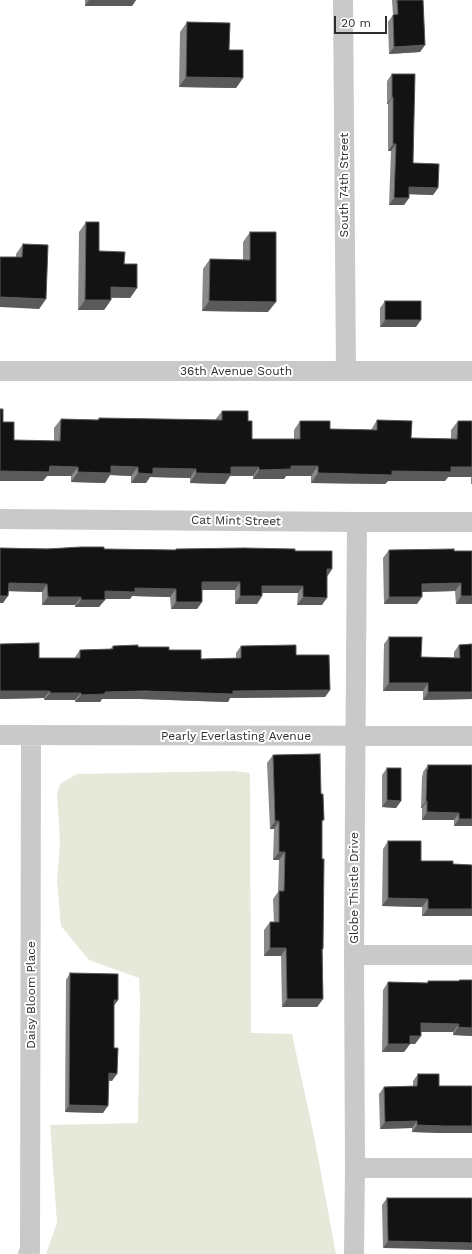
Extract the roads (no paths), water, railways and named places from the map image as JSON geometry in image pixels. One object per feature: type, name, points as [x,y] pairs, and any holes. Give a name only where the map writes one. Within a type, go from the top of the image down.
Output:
[{"type":"street","name":"South 74th Street","points":[[342,0],[346,371]]},
{"type":"street","name":"36th Avenue South","points":[[0,371],[472,371]]},
{"type":"street","name":"Cat Mint Street","points":[[0,519],[472,522]]},
{"type":"street","name":"Globe Thistle Drive","points":[[354,1254],[354,955],[357,522]]},
{"type":"street","name":"Pearly Everlasting Avenue","points":[[0,735],[472,736]]},
{"type":"street","name":"Daisy Bloom Place","points":[[28,1254],[30,1251],[31,735]]},
{"type":"street","points":[[354,955],[472,955]]},
{"type":"street","points":[[355,1168],[472,1168]]}]
